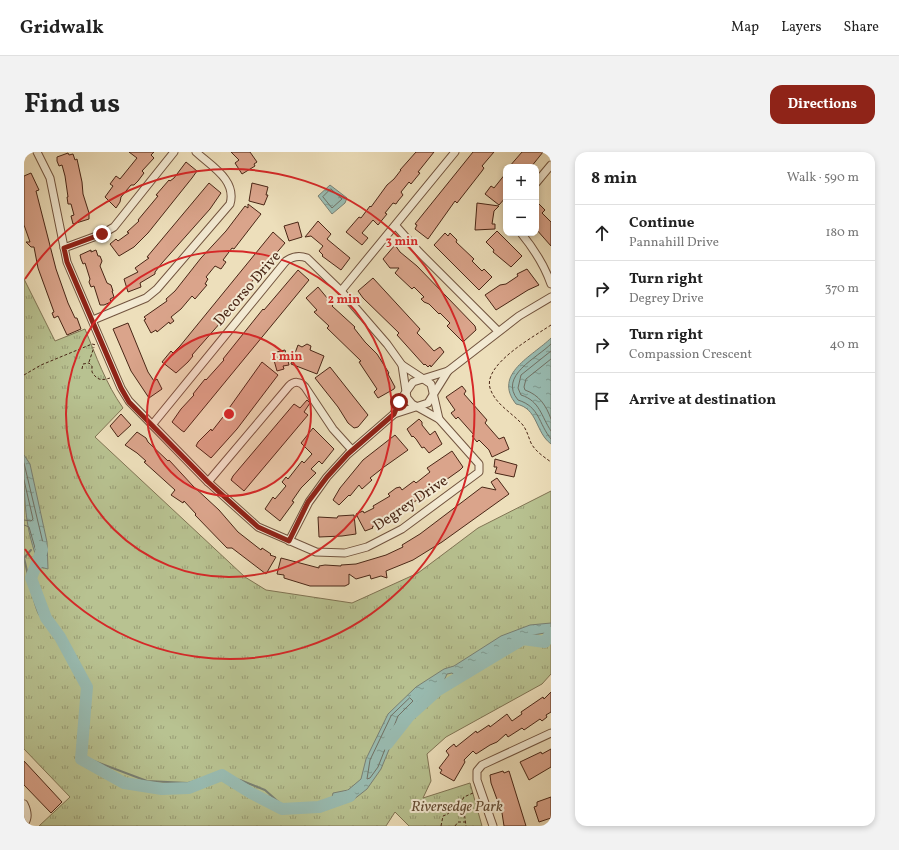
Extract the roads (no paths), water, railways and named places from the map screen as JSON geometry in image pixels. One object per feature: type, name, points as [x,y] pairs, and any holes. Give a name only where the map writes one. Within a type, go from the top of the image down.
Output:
[{"type":"street","name":"Degrey Drive","points":[[37,152],[50,178],[67,262],[129,402],[208,482],[258,527],[316,552],[345,553],[367,547],[402,529],[479,472],[479,464],[439,419],[417,406]]},
{"type":"street","points":[[64,248],[102,234],[114,227],[174,152]]},
{"type":"street","points":[[93,320],[146,298],[157,289],[230,204],[232,197],[229,182],[196,152]]},
{"type":"street","points":[[341,290],[396,226],[455,152]]},
{"type":"street","points":[[539,179],[551,164]]},
{"type":"street","points":[[396,226],[419,252],[498,331]]},
{"type":"street","points":[[523,236],[535,250],[544,265],[551,284]]},
{"type":"street","name":"Decorso Drive","points":[[152,425],[286,261],[296,256],[307,258],[341,290],[387,344],[402,365],[407,391]]},
{"type":"street","points":[[289,541],[308,502],[327,477],[352,450],[394,414],[417,406],[425,405],[433,396],[448,371],[498,331],[519,316],[551,297]]},
{"type":"street","points":[[402,365],[433,388],[433,396]]},
{"type":"street","points":[[394,414],[399,402],[413,382],[448,371]]},
{"type":"street","points":[[208,482],[289,386],[294,383],[300,383],[305,386],[333,429],[352,450]]},
{"type":"street","points":[[407,391],[407,398],[412,404],[417,406]]},
{"type":"street","name":"Degrey Drive","points":[[433,396],[439,419]]},
{"type":"street","points":[[493,826],[478,780],[478,771],[482,765],[551,733]]},
{"type":"street","points":[[24,804],[28,812],[24,824]]},
{"type":"water","points":[[330,185],[347,198],[345,203],[332,214],[318,196]]},
{"type":"water","points":[[551,338],[551,444],[542,433],[533,415],[523,406],[516,404],[510,393],[509,384],[512,375],[518,366]]},
{"type":"water","points":[[24,455],[30,464],[47,542],[48,569],[40,567],[28,526],[24,485]]},
{"type":"water","points":[[551,623],[551,632],[527,636],[507,645],[457,677],[452,673],[447,674],[443,683],[421,698],[402,718],[381,769],[367,789],[353,800],[337,803],[331,801],[333,793],[348,790],[361,779],[366,759],[388,714],[416,687],[444,669],[454,666],[501,636],[530,625]]},
{"type":"waterway","points":[[41,547],[42,550],[31,578],[46,618],[60,637],[87,687],[81,759],[124,783],[162,789],[189,788],[222,775],[251,793],[282,809],[319,807],[350,796]]},
{"type":"waterway","points":[[31,550],[24,558],[37,610],[41,617],[57,631],[67,644],[78,661],[83,673],[85,699],[81,738],[82,748],[86,758],[147,781],[188,783],[215,775],[240,780],[265,790],[283,806],[293,807],[331,801]]},
{"type":"waterway","points":[[387,744],[409,716],[438,690],[523,639],[545,642],[551,633]]},
{"type":"park label","name":"Riversedge Park","points":[[457,807]]}]
